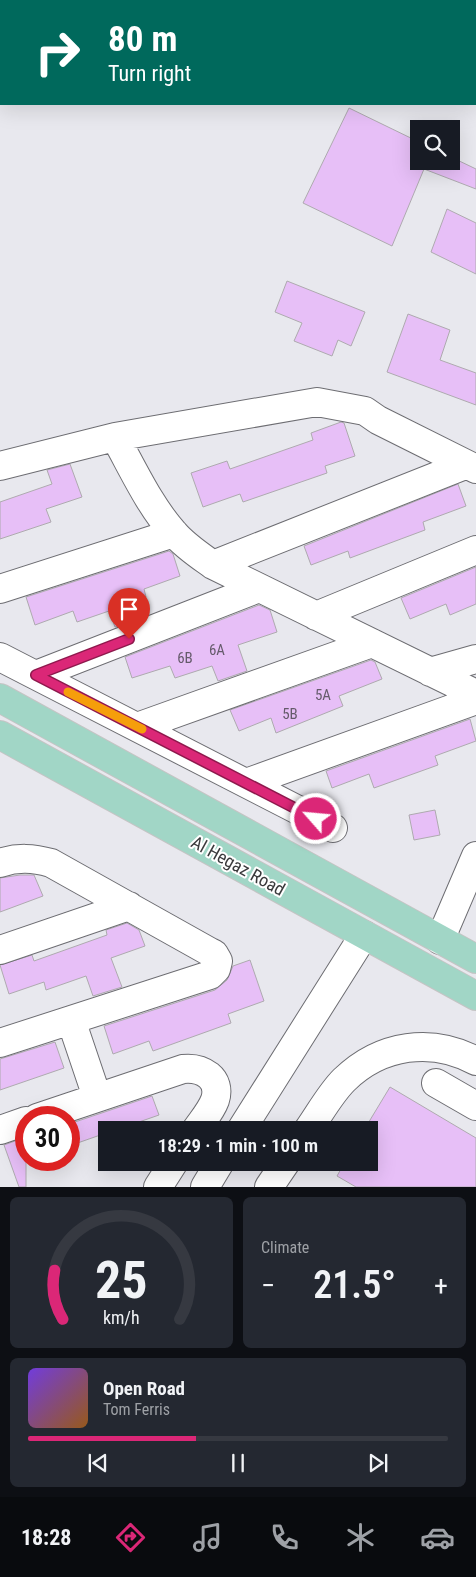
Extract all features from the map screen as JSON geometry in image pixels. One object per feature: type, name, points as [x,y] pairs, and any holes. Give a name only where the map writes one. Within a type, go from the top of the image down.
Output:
[{"type":"main road","name":"Al Hegaz Road","points":[[0,698],[476,959]]},
{"type":"main road","name":"Al Hegaz Road","points":[[0,735],[476,996]]},
{"type":"street","points":[[0,466],[115,437],[317,402],[365,411],[378,420],[470,467]]},
{"type":"street","points":[[115,437],[152,502],[174,533],[192,550],[213,565],[476,694]]},
{"type":"street","points":[[213,565],[470,467]]},
{"type":"street","points":[[0,589],[174,533]]},
{"type":"street","points":[[316,616],[476,550]]},
{"type":"street","points":[[36,675],[259,588]]},
{"type":"street","points":[[137,727],[372,643]]},
{"type":"street","points":[[0,657],[333,828]]},
{"type":"street","points":[[430,672],[476,659]]},
{"type":"street","points":[[246,783],[476,700]]},
{"type":"street","points":[[0,862],[28,858],[51,863],[214,954],[218,961],[216,969],[210,975],[0,1043]]},
{"type":"street","points":[[440,940],[470,885]]},
{"type":"street","points":[[0,950],[129,906]]},
{"type":"street","points":[[247,1121],[364,935]]},
{"type":"street","points":[[71,1020],[97,1097]]},
{"type":"street","points":[[314,1121],[344,1080],[360,1067],[379,1056],[399,1049],[441,1047],[462,1053],[476,1061]]},
{"type":"street","points":[[71,1106],[183,1069],[200,1069],[214,1081],[216,1099],[202,1121]]},
{"type":"street","points":[[436,1083],[476,1106]]},
{"type":"street","points":[[0,1130],[15,1125]]},
{"type":"street","points":[[158,1187],[168,1171]]},
{"type":"street","points":[[205,1187],[215,1171]]},
{"type":"street","points":[[269,1187],[280,1171]]},
{"type":"building","points":[[349,108],[410,138],[410,170],[424,170],[392,246],[303,203]]},
{"type":"building","points":[[460,161],[476,169],[476,189],[427,170],[460,170]]},
{"type":"building","points":[[447,209],[476,223],[476,274],[431,252]]},
{"type":"building","points":[[287,281],[365,312],[351,346],[338,340],[332,356],[294,341],[302,323],[275,312]]},
{"type":"building","points":[[408,314],[450,330],[440,360],[476,373],[476,405],[387,372]]},
{"type":"building","points":[[341,422],[344,423],[355,456],[325,466],[327,473],[243,502],[240,494],[203,507],[191,473],[227,461],[230,469],[313,440],[311,433]]},
{"type":"building","points":[[70,464],[82,497],[46,509],[51,522],[0,539],[0,502],[52,484],[47,470]]},
{"type":"building","points":[[458,484],[466,506],[423,522],[425,530],[350,558],[348,551],[311,565],[304,546]]},
{"type":"building","points":[[169,551],[173,554],[180,576],[144,589],[146,597],[141,599],[147,615],[115,627],[109,611],[77,622],[73,611],[35,625],[26,597]]},
{"type":"building","points":[[476,567],[476,604],[450,615],[446,604],[410,619],[401,598]]},
{"type":"building","points":[[259,605],[270,610],[277,632],[238,645],[247,671],[218,681],[212,666],[175,678],[170,666],[132,678],[125,657]]},
{"type":"building","points":[[371,660],[375,662],[382,679],[339,696],[343,706],[276,733],[271,718],[239,731],[230,710]]},
{"type":"building","points":[[470,719],[476,741],[435,756],[438,765],[374,788],[369,774],[332,788],[326,771]]},
{"type":"building","points":[[435,810],[440,835],[414,840],[409,815]]},
{"type":"building","points":[[34,875],[43,896],[0,912],[0,878]]},
{"type":"building","points":[[127,923],[139,930],[145,946],[111,958],[122,987],[93,996],[86,976],[46,990],[44,982],[9,994],[0,965],[32,955],[34,961],[107,935],[106,930]]},
{"type":"building","points":[[250,960],[264,1001],[228,1014],[231,1023],[153,1051],[149,1041],[113,1054],[104,1026],[215,990],[227,980],[233,966]]},
{"type":"building","points":[[55,1042],[64,1068],[0,1090],[0,1059]]},
{"type":"building","points":[[390,1087],[476,1138],[476,1187],[356,1187],[337,1176],[340,1171],[378,1171],[378,1121],[369,1121]]},
{"type":"building","points":[[152,1096],[159,1115],[142,1121],[98,1121],[98,1136],[80,1142],[80,1120]]},
{"type":"building","points":[[15,1141],[15,1171],[26,1171],[26,1187],[19,1187],[4,1145]]},
{"type":"slow traffic","points":[[68,692],[142,729]]},
{"type":"route","points":[[129,639],[36,675],[316,819]]}]
